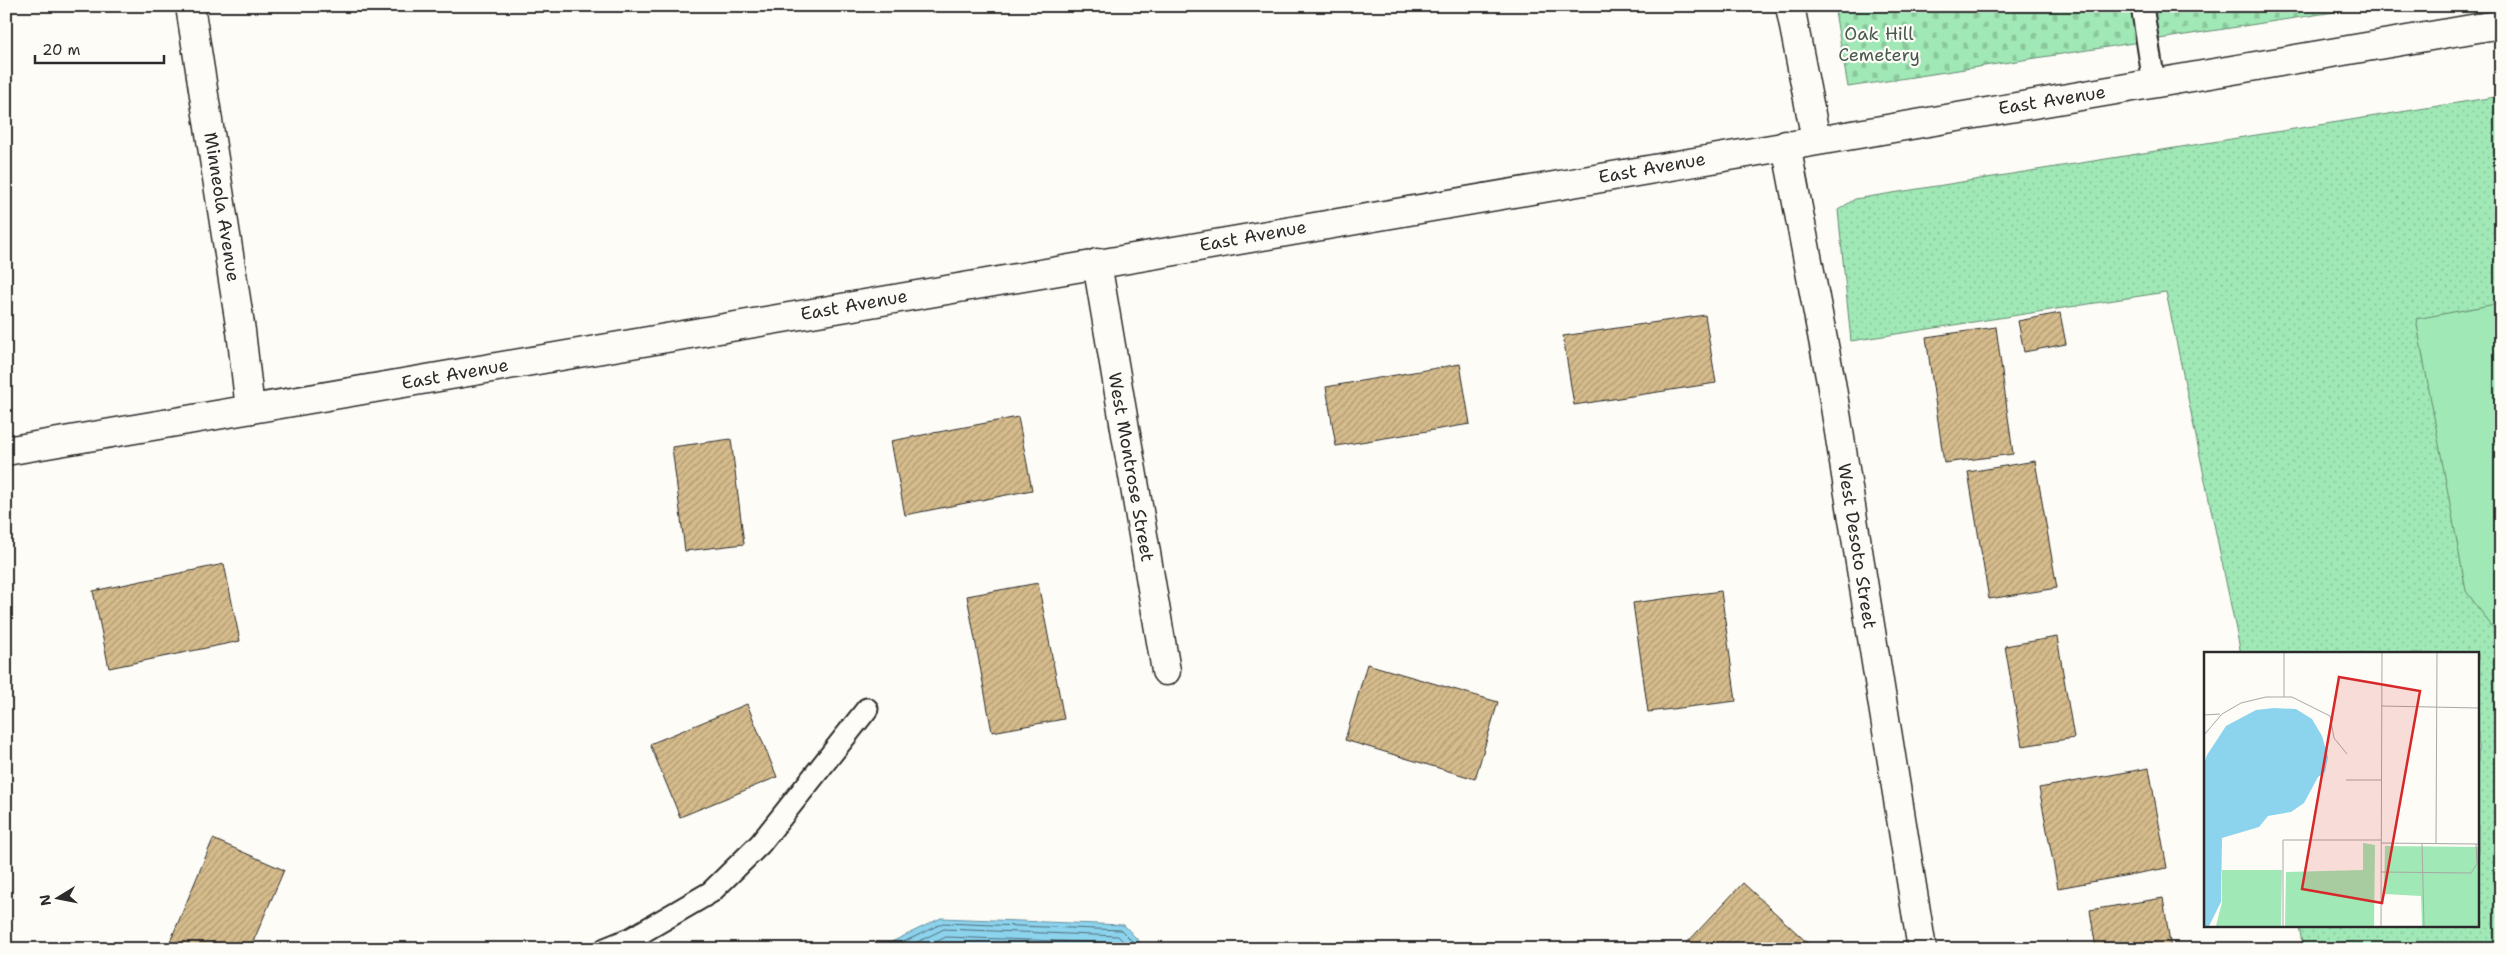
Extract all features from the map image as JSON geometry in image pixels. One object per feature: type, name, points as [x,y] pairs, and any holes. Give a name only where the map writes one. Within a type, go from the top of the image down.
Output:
[{"type":"street","name":"Minneola Avenue","points":[[190,6],[241,331],[250,409]]},
{"type":"street","points":[[1790,6],[1816,140]]},
{"type":"street","name":"East Avenue","points":[[6,451],[2501,24]]},
{"type":"street","name":"West Desoto Street","points":[[1786,145],[1831,382],[1922,949]]},
{"type":"street","name":"West Montrose Street","points":[[1097,263],[1166,671]]},
{"type":"lane","points":[[2142,6],[2154,83]]},
{"type":"lane","points":[[605,949],[632,938],[712,892],[760,844],[867,709]]},
{"type":"green space","name":"Oak Hill Cemetery","points":[[1834,6],[2373,6],[1848,87]]},
{"type":"green space","points":[[2501,96],[2501,949],[2303,949],[2299,928],[2480,928],[2480,652],[2241,652],[2166,292],[1851,341],[1838,210],[1855,199]]},
{"type":"green space","points":[[2501,303],[2501,639],[2466,591],[2416,319]]},
{"type":"water","points":[[941,918],[1124,925],[1146,949],[877,949]]},
{"type":"building","points":[[2060,313],[2066,344],[2024,352],[2018,321]]},
{"type":"building","points":[[1705,315],[1716,383],[1574,405],[1563,336]]},
{"type":"building","points":[[1996,327],[2013,454],[1944,463],[1926,337]]},
{"type":"building","points":[[1460,364],[1470,424],[1336,446],[1326,387]]},
{"type":"building","points":[[1018,417],[1032,490],[905,515],[891,441]]},
{"type":"building","points":[[731,439],[744,544],[685,551],[672,447]]},
{"type":"building","points":[[2035,461],[2057,588],[1989,599],[1968,472]]},
{"type":"building","points":[[224,564],[240,641],[109,668],[93,591]]},
{"type":"building","points":[[1038,583],[1064,719],[992,732],[967,596]]},
{"type":"building","points":[[1721,591],[1736,701],[1648,712],[1633,603]]},
{"type":"building","points":[[2057,637],[2074,738],[2022,746],[2005,646]]},
{"type":"building","points":[[1367,664],[1498,702],[1475,779],[1345,740]]},
{"type":"building","points":[[747,704],[777,777],[680,817],[650,744]]},
{"type":"building","points":[[2149,768],[2167,868],[2058,888],[2039,788]]},
{"type":"building","points":[[213,839],[284,870],[250,949],[167,949]]},
{"type":"building","points":[[1743,883],[1814,949],[1687,949],[1684,946]]},
{"type":"building","points":[[2163,898],[2171,949],[2096,949],[2090,910]]}]
